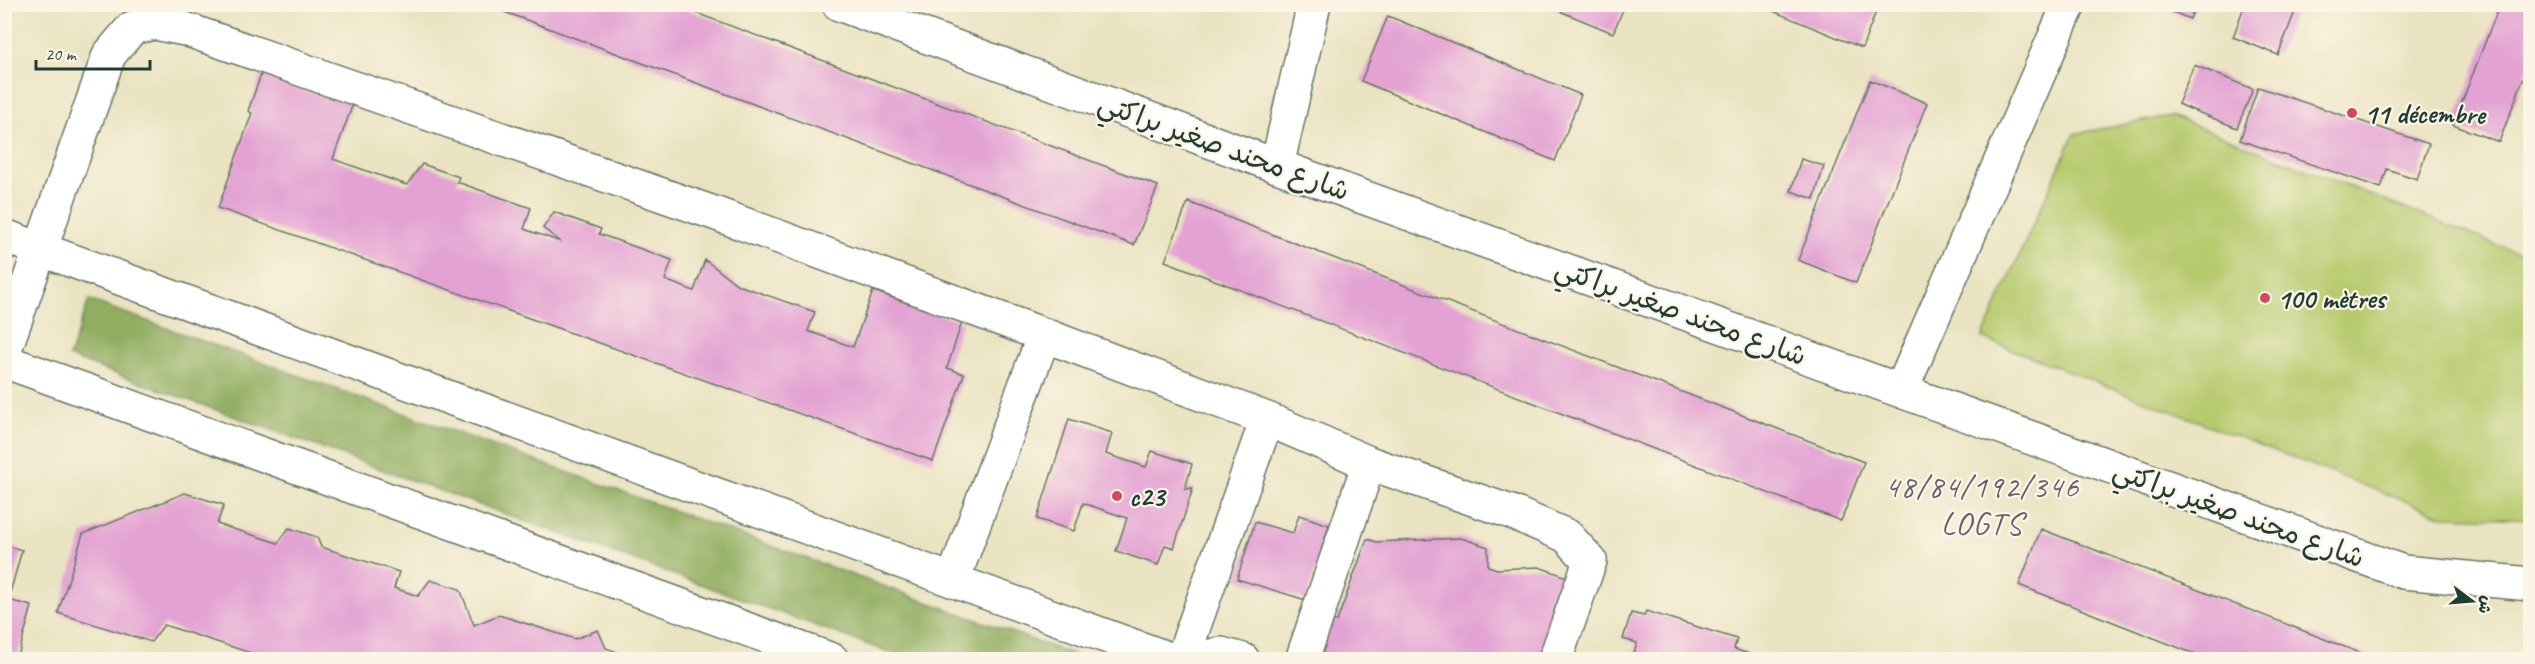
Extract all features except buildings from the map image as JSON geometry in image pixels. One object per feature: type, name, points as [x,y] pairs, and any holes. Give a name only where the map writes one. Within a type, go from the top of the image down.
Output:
[{"type":"street","name":"شارع محند صغير براكتي","points":[[839,4],[1276,166],[2403,572],[2530,584]]},
{"type":"street","points":[[1276,166],[1314,4]]},
{"type":"street","points":[[1901,391],[2069,4]]},
{"type":"street","points":[[4,352],[109,55],[132,28],[155,23],[213,38],[692,205],[1267,419],[1369,463],[1511,512],[1567,536],[1590,561],[1555,660]]},
{"type":"street","points":[[4,236],[1172,660]]},
{"type":"street","points":[[953,580],[1044,335]]},
{"type":"street","points":[[4,360],[832,660]]},
{"type":"street","points":[[1182,660],[1267,419]]},
{"type":"street","points":[[1302,660],[1369,463]]},
{"type":"street","points":[[1189,660],[1221,654],[1243,660]]},
{"type":"green space","name":"100 mètres","points":[[2171,116],[2530,258],[2530,519],[2443,516],[1982,338],[2074,134]]},
{"type":"green space","points":[[89,300],[1086,659],[908,659],[69,357]]},
{"type":"place","name":"11 décembre","points":[[2352,113]]},
{"type":"place","name":"100 mètres","points":[[2265,298]]},
{"type":"place","name":"c23","points":[[1117,496]]},
{"type":"district","name":"48/84/192/346 LOGTS","points":[[1982,504]]}]
